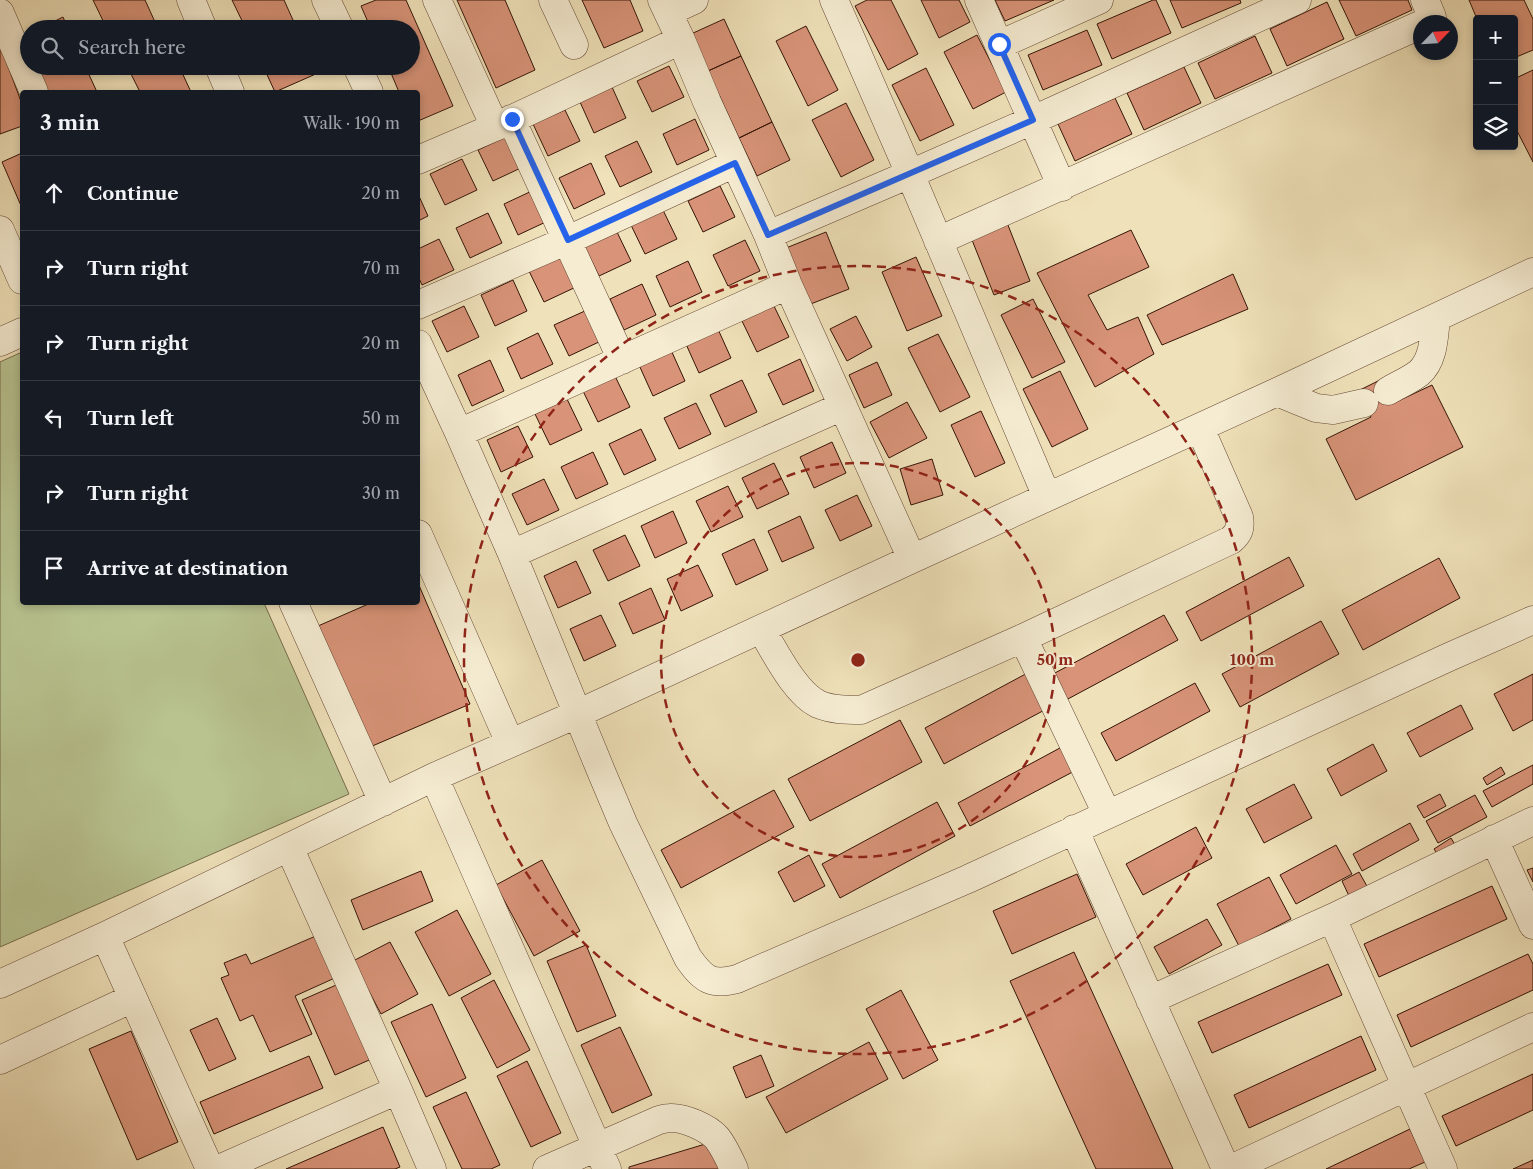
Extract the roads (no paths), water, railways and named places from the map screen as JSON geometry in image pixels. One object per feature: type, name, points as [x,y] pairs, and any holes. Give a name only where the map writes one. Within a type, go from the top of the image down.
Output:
[{"type":"lane","points":[[191,0],[199,20]]},
{"type":"lane","points":[[326,0],[336,20]]},
{"type":"lane","points":[[437,0],[568,240],[622,360]]},
{"type":"lane","points":[[553,0],[574,45]]},
{"type":"lane","points":[[694,0],[665,6],[768,235],[788,286],[912,559]]},
{"type":"lane","points":[[834,0],[1047,497]]},
{"type":"lane","points":[[979,0],[1062,187]]},
{"type":"lane","points":[[999,44],[1099,0]]},
{"type":"lane","points":[[768,235],[1033,120],[1297,0]]},
{"type":"lane","points":[[1425,0],[1431,15]]},
{"type":"lane","points":[[0,13],[20,59]]},
{"type":"lane","points":[[938,241],[1413,28]]},
{"type":"lane","points":[[420,159],[503,123],[681,40]]},
{"type":"lane","points":[[27,75],[33,90]]},
{"type":"lane","points":[[223,75],[229,90]]},
{"type":"lane","points":[[361,75],[368,90]]},
{"type":"lane","points":[[420,304],[568,240],[735,163]]},
{"type":"lane","points":[[0,230],[16,279]]},
{"type":"lane","points":[[0,984],[105,936],[434,777],[578,714],[1436,318],[1531,279]]},
{"type":"lane","points":[[459,433],[788,286]]},
{"type":"lane","points":[[1388,391],[1419,372],[1428,360],[1432,349],[1436,318]]},
{"type":"lane","points":[[0,342],[20,333]]},
{"type":"lane","points":[[420,348],[512,554],[623,823],[688,958],[707,979],[723,983],[738,979],[968,879],[1533,620]]},
{"type":"lane","points":[[1277,392],[1316,408],[1332,410],[1364,403]]},
{"type":"lane","points":[[512,554],[843,406]]},
{"type":"lane","points":[[762,629],[790,677],[804,692],[818,704],[841,710],[861,710],[1023,638],[1231,540],[1238,534],[1241,526],[1239,517],[1200,428]]},
{"type":"lane","points":[[420,539],[510,743]]},
{"type":"lane","points":[[294,605],[383,802]]},
{"type":"lane","points":[[1023,638],[1107,814]]},
{"type":"lane","points":[[434,777],[602,1158]]},
{"type":"lane","points":[[1150,1000],[1332,918],[1533,821]]},
{"type":"lane","points":[[1074,829],[1226,1169]]},
{"type":"lane","points":[[1494,839],[1533,925]]},
{"type":"lane","points":[[289,847],[432,1169]]},
{"type":"lane","points":[[1332,918],[1443,1169]]},
{"type":"lane","points":[[105,936],[210,1169]]},
{"type":"lane","points":[[0,1060],[133,998]]},
{"type":"lane","points":[[1232,1169],[1533,1027]]},
{"type":"lane","points":[[219,1169],[398,1090]]},
{"type":"lane","points":[[547,1169],[602,1158],[659,1120],[672,1118],[687,1121],[701,1127],[716,1137],[734,1169]]}]
